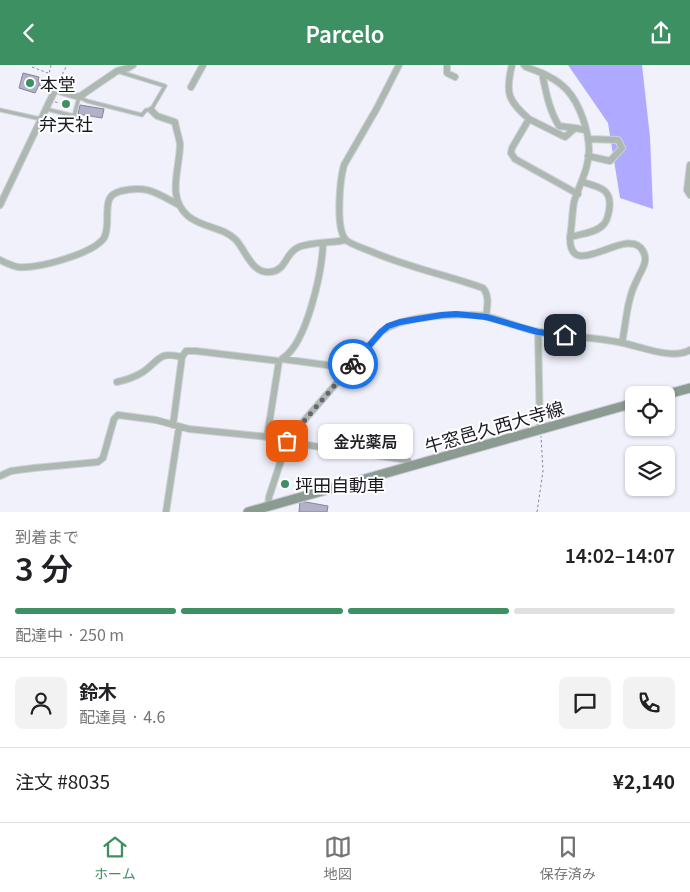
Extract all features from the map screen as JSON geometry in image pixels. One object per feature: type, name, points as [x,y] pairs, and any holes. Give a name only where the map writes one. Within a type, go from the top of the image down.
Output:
[{"type":"main road","points":[[675,392],[690,388]]},
{"type":"main road","name":"牛窓邑久西大寺線","points":[[248,512],[625,406]]},
{"type":"street","points":[[0,205],[56,88],[79,97],[117,71],[133,65]]},
{"type":"street","points":[[191,87],[203,65]]},
{"type":"street","points":[[346,240],[341,229],[341,173],[399,65]]},
{"type":"street","points":[[447,65],[447,73],[455,77]]},
{"type":"street","points":[[512,65],[509,90],[510,99],[514,106],[529,119],[565,137],[575,128]]},
{"type":"street","points":[[524,65],[542,73],[567,89],[577,106],[588,139],[588,156],[582,182],[574,202],[570,237],[574,251],[578,256],[588,256],[622,243],[634,243],[644,252],[646,260],[633,289],[622,343]]},
{"type":"street","points":[[542,73],[546,96],[559,126],[585,130]]},
{"type":"street","points":[[151,110],[157,116],[175,121],[180,143],[174,184],[179,205]]},
{"type":"street","points":[[529,119],[511,153],[515,159],[578,194]]},
{"type":"street","points":[[588,139],[618,140],[622,148],[610,161],[588,156]]},
{"type":"street","points":[[690,165],[687,190],[690,195]]},
{"type":"street","points":[[570,237],[593,231],[602,226],[608,217],[610,196],[601,187],[582,182]]},
{"type":"street","points":[[0,260],[16,267],[35,267],[84,251],[103,238],[106,231],[110,199],[114,193],[132,189],[148,189],[179,205],[194,220],[222,231],[235,239],[253,265],[264,272],[272,272],[283,267],[289,255],[298,247],[346,240],[399,263],[483,288],[488,298],[486,317]]},
{"type":"street","points":[[267,437],[281,360],[291,351],[306,321],[322,265],[323,244]]},
{"type":"street","points":[[268,506],[269,497],[287,440],[388,326],[400,322],[456,314],[486,317],[538,332],[622,343],[670,354],[684,353],[690,350]]},
{"type":"street","points":[[538,332],[540,430]]},
{"type":"street","points":[[166,512],[182,357],[186,351],[349,368]]},
{"type":"street","points":[[117,382],[128,380],[144,372],[158,358],[170,354],[182,357]]},
{"type":"street","points":[[0,476],[11,471],[98,462],[103,458],[114,419],[118,415],[156,420],[176,426],[267,437],[407,460],[412,466]]},
{"type":"lane","points":[[46,109],[74,116],[79,97],[87,101],[142,115],[146,110],[151,110],[165,86],[117,71]]},
{"type":"lane","points":[[0,110],[41,120]]},
{"type":"path","points":[[46,87],[51,65]]},
{"type":"path","points":[[39,85],[56,88],[67,65]]},
{"type":"path","points":[[32,67],[49,73]]},
{"type":"path","points":[[537,512],[543,471],[540,430]]},
{"type":"shaded area","points":[[568,65],[642,65],[650,137],[653,209],[620,198],[608,123]]},
{"type":"building","name":"本堂","points":[[23,73],[39,77],[38,82],[40,83],[35,93],[19,88]]},
{"type":"building","points":[[80,105],[104,109],[102,118],[78,114]]},
{"type":"building","points":[[300,501],[328,506],[327,512],[299,512]]},
{"type":"way so far","points":[[287,441],[314,407],[353,364]]},
{"type":"place","name":"本堂","points":[[30,83]]},
{"type":"place","name":"弁天社","points":[[66,104]]},
{"type":"place","name":"金光薬局","points":[[287,441]]},
{"type":"place","name":"坪田自動車","points":[[285,484]]},
{"type":"route","points":[[353,364],[388,326],[400,322],[442,315],[456,314],[486,317],[538,332],[565,335]]}]
